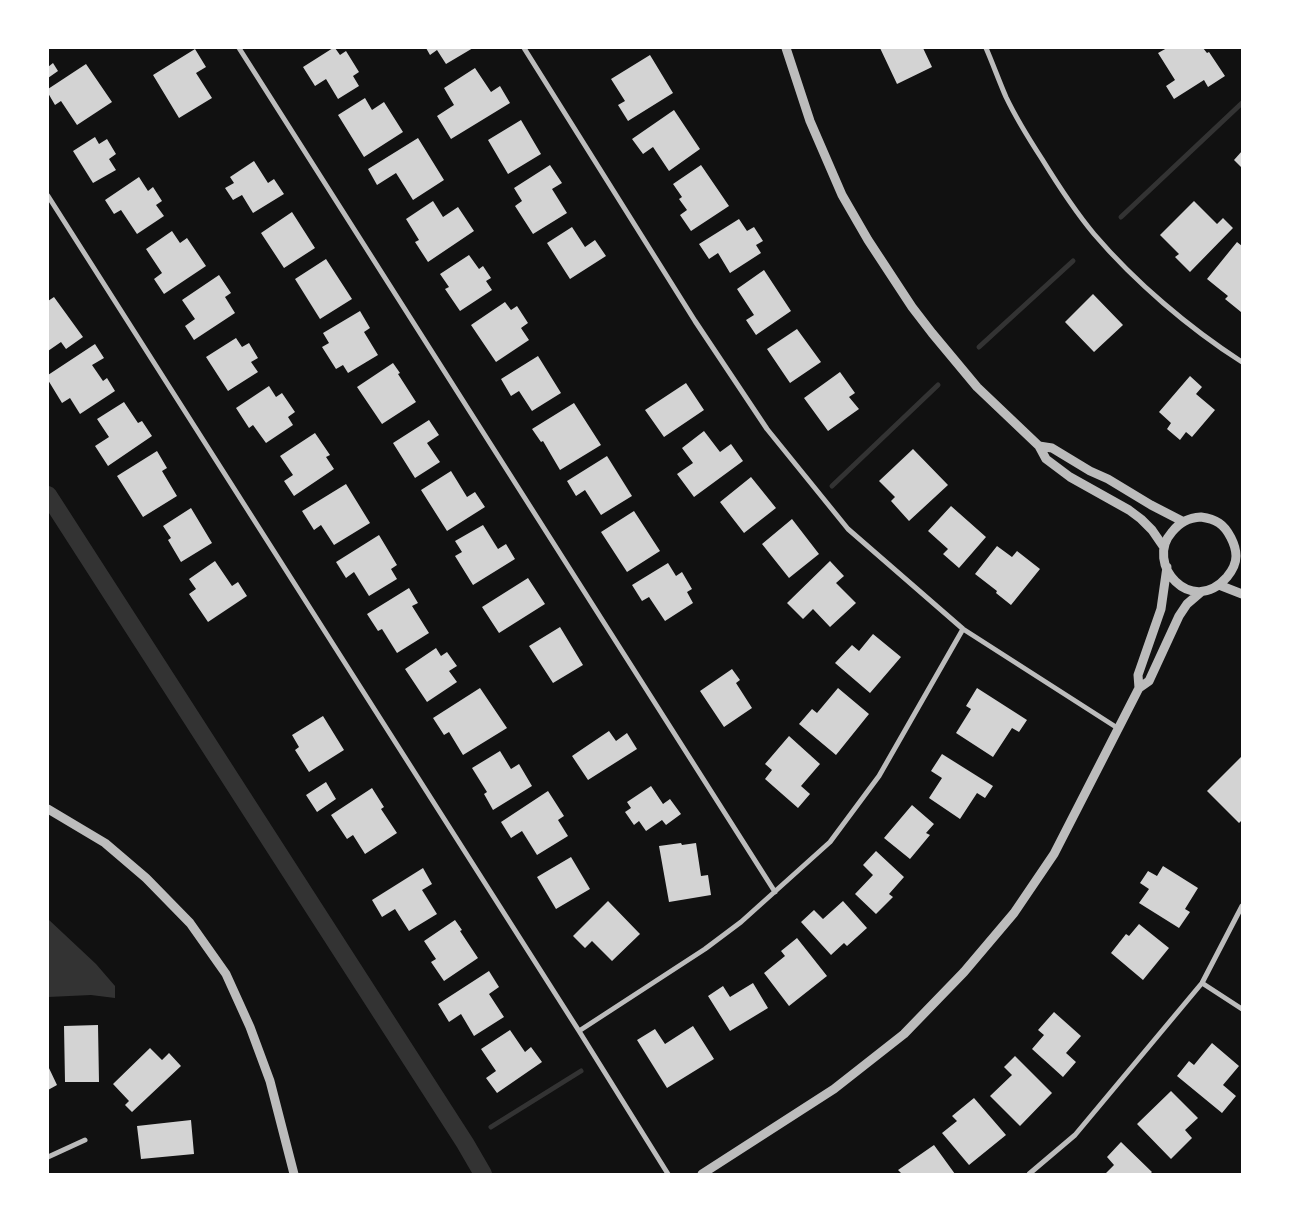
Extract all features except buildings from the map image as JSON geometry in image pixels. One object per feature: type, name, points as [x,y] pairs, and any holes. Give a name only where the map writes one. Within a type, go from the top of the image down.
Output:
[{"type":"street","points":[[239,48],[775,892]]},
{"type":"street","points":[[524,48],[695,320],[767,429],[848,530],[963,629],[1119,729]]},
{"type":"street","points":[[786,48],[810,122],[842,195],[868,240],[912,307],[977,386],[1039,446],[1046,459],[1070,477],[1129,510],[1152,530],[1163,546]]},
{"type":"street","points":[[986,48],[1006,96],[1025,132],[1072,205],[1094,233],[1138,280],[1191,325],[1242,362]]},
{"type":"street","points":[[48,196],[579,1030],[668,1174]]},
{"type":"street","points":[[1039,446],[1052,448],[1182,521]]},
{"type":"street","points":[[702,1174],[834,1089],[904,1034],[964,972],[1014,913],[1054,854],[1139,688],[1149,681],[1178,616],[1187,604],[1201,592],[1219,585],[1228,576],[1239,559],[1229,535],[1220,524],[1211,518],[1201,517],[1182,521],[1166,538],[1163,546],[1164,556],[1172,578],[1180,586],[1190,591],[1201,592]]},
{"type":"street","points":[[1139,688],[1138,675],[1161,609],[1167,566]]},
{"type":"street","points":[[1219,585],[1242,594]]},
{"type":"street","points":[[579,1030],[705,949],[741,922],[830,842],[879,776],[963,629]]},
{"type":"street","points":[[48,809],[105,843],[146,878],[190,923],[226,974],[250,1027],[270,1081],[294,1174]]},
{"type":"street","points":[[1029,1174],[1075,1134],[1202,983],[1242,906]]},
{"type":"street","points":[[1202,983],[1242,1009]]},
{"type":"street","points":[[48,1157],[85,1140]]},
{"type":"shaded area","points":[[48,919],[96,964],[115,986],[115,998],[91,995],[48,997]]},
{"type":"waterway","points":[[1121,217],[1242,103]]},
{"type":"waterway","points":[[979,347],[1073,261]]},
{"type":"waterway","points":[[832,486],[938,385]]},
{"type":"waterway","points":[[48,495],[465,1143],[483,1174]]},
{"type":"waterway","points":[[491,1127],[581,1071]]}]
